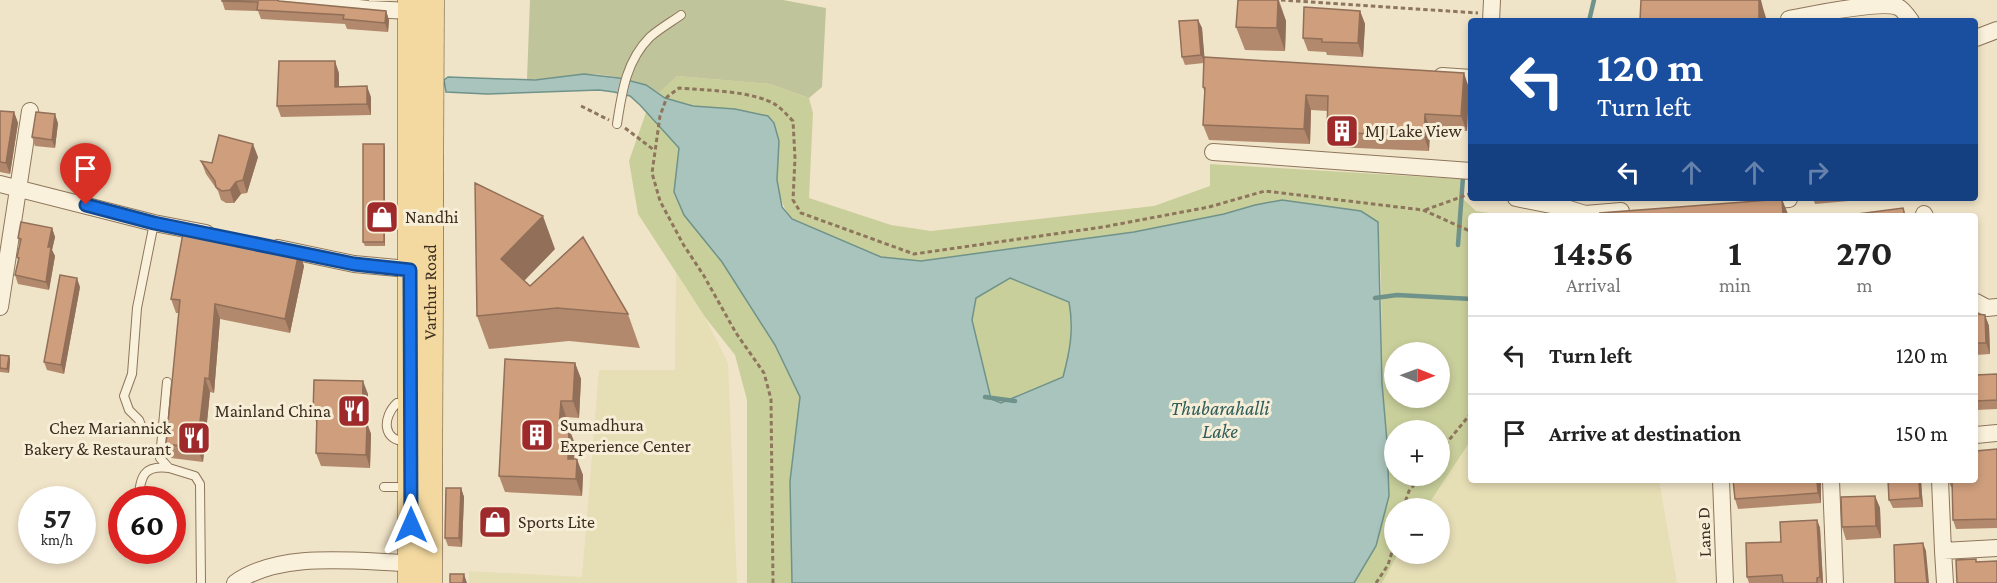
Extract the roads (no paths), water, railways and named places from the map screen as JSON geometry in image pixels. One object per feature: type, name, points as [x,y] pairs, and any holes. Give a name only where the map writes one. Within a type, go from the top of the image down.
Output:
[{"type":"main road","name":"Varthur Road","points":[[421,5],[420,270],[429,583]]},
{"type":"main road","name":"Varthur Road","points":[[411,573],[410,403],[420,270]]},
{"type":"street","points":[[284,0],[368,9],[421,5]]},
{"type":"street","points":[[1795,18],[1883,5],[1899,7],[1908,18]]},
{"type":"street","points":[[1978,37],[1997,30]]},
{"type":"street","points":[[1425,75],[1468,78]]},
{"type":"street","points":[[0,307],[30,111]]},
{"type":"street","points":[[1213,152],[1468,170]]},
{"type":"street","points":[[0,184],[154,223],[224,237]]},
{"type":"street","points":[[1530,201],[1565,204],[1583,213]]},
{"type":"street","points":[[1744,202],[1755,201]]},
{"type":"street","points":[[1599,213],[1641,210]]},
{"type":"street","points":[[259,244],[354,264],[420,270]]},
{"type":"street","points":[[1978,303],[1987,308],[1997,307]]},
{"type":"street","points":[[1978,435],[1997,433]]},
{"type":"street","name":"Lane D","points":[[1721,483],[1725,583]]},
{"type":"street","points":[[1831,483],[1835,583]]},
{"type":"street","points":[[1940,483],[1945,583]]},
{"type":"street","points":[[1943,551],[1997,548]]},
{"type":"street","points":[[239,582],[249,573],[290,563],[357,561],[411,573]]},
{"type":"lane","points":[[617,124],[630,64],[650,37],[681,15]]},
{"type":"lane","points":[[142,428],[139,420],[129,410],[124,396],[132,374],[138,308],[154,223]]},
{"type":"lane","points":[[167,382],[160,458],[169,468]]},
{"type":"lane","points":[[140,486],[141,478],[145,473],[159,467],[195,476],[200,484],[201,583]]},
{"type":"lane","points":[[384,487],[411,487]]},
{"type":"water","name":"Thubarahalli Lake","points":[[584,74],[619,78],[646,85],[665,98],[693,106],[735,109],[768,116],[774,123],[779,141],[777,180],[782,207],[792,219],[881,257],[921,261],[1134,232],[1282,200],[1361,211],[1378,222],[1382,383],[1385,420],[1384,486],[1389,486],[1389,496],[1384,498],[1384,515],[1376,546],[1354,583],[792,583],[790,481],[800,397],[775,345],[722,262],[684,215],[674,192],[679,148],[630,96],[599,90],[487,94],[446,92],[444,80],[448,77],[535,80]],"holes":[[[1010,278],[1069,302],[1071,321],[1068,358],[1063,377],[1001,403],[991,399],[972,320],[976,298]]]},
{"type":"waterway","points":[[1590,18],[1594,0]]},
{"type":"waterway","points":[[1458,245],[1463,177]]},
{"type":"waterway","points":[[1375,298],[1397,295],[1468,299]]},
{"type":"waterway","points":[[985,397],[1015,401]]},
{"type":"place","name":"MJ Lake View","points":[[1342,131]]},
{"type":"place","name":"Nandhi","points":[[382,217]]},
{"type":"place","name":"Mainland China","points":[[354,411]]},
{"type":"place","name":"Sumadhura Experience Center","points":[[537,435]]},
{"type":"place","name":"Chez Mariannick Bakery & Restaurant","points":[[194,438]]},
{"type":"place","name":"Sports Lite","points":[[495,522]]}]
